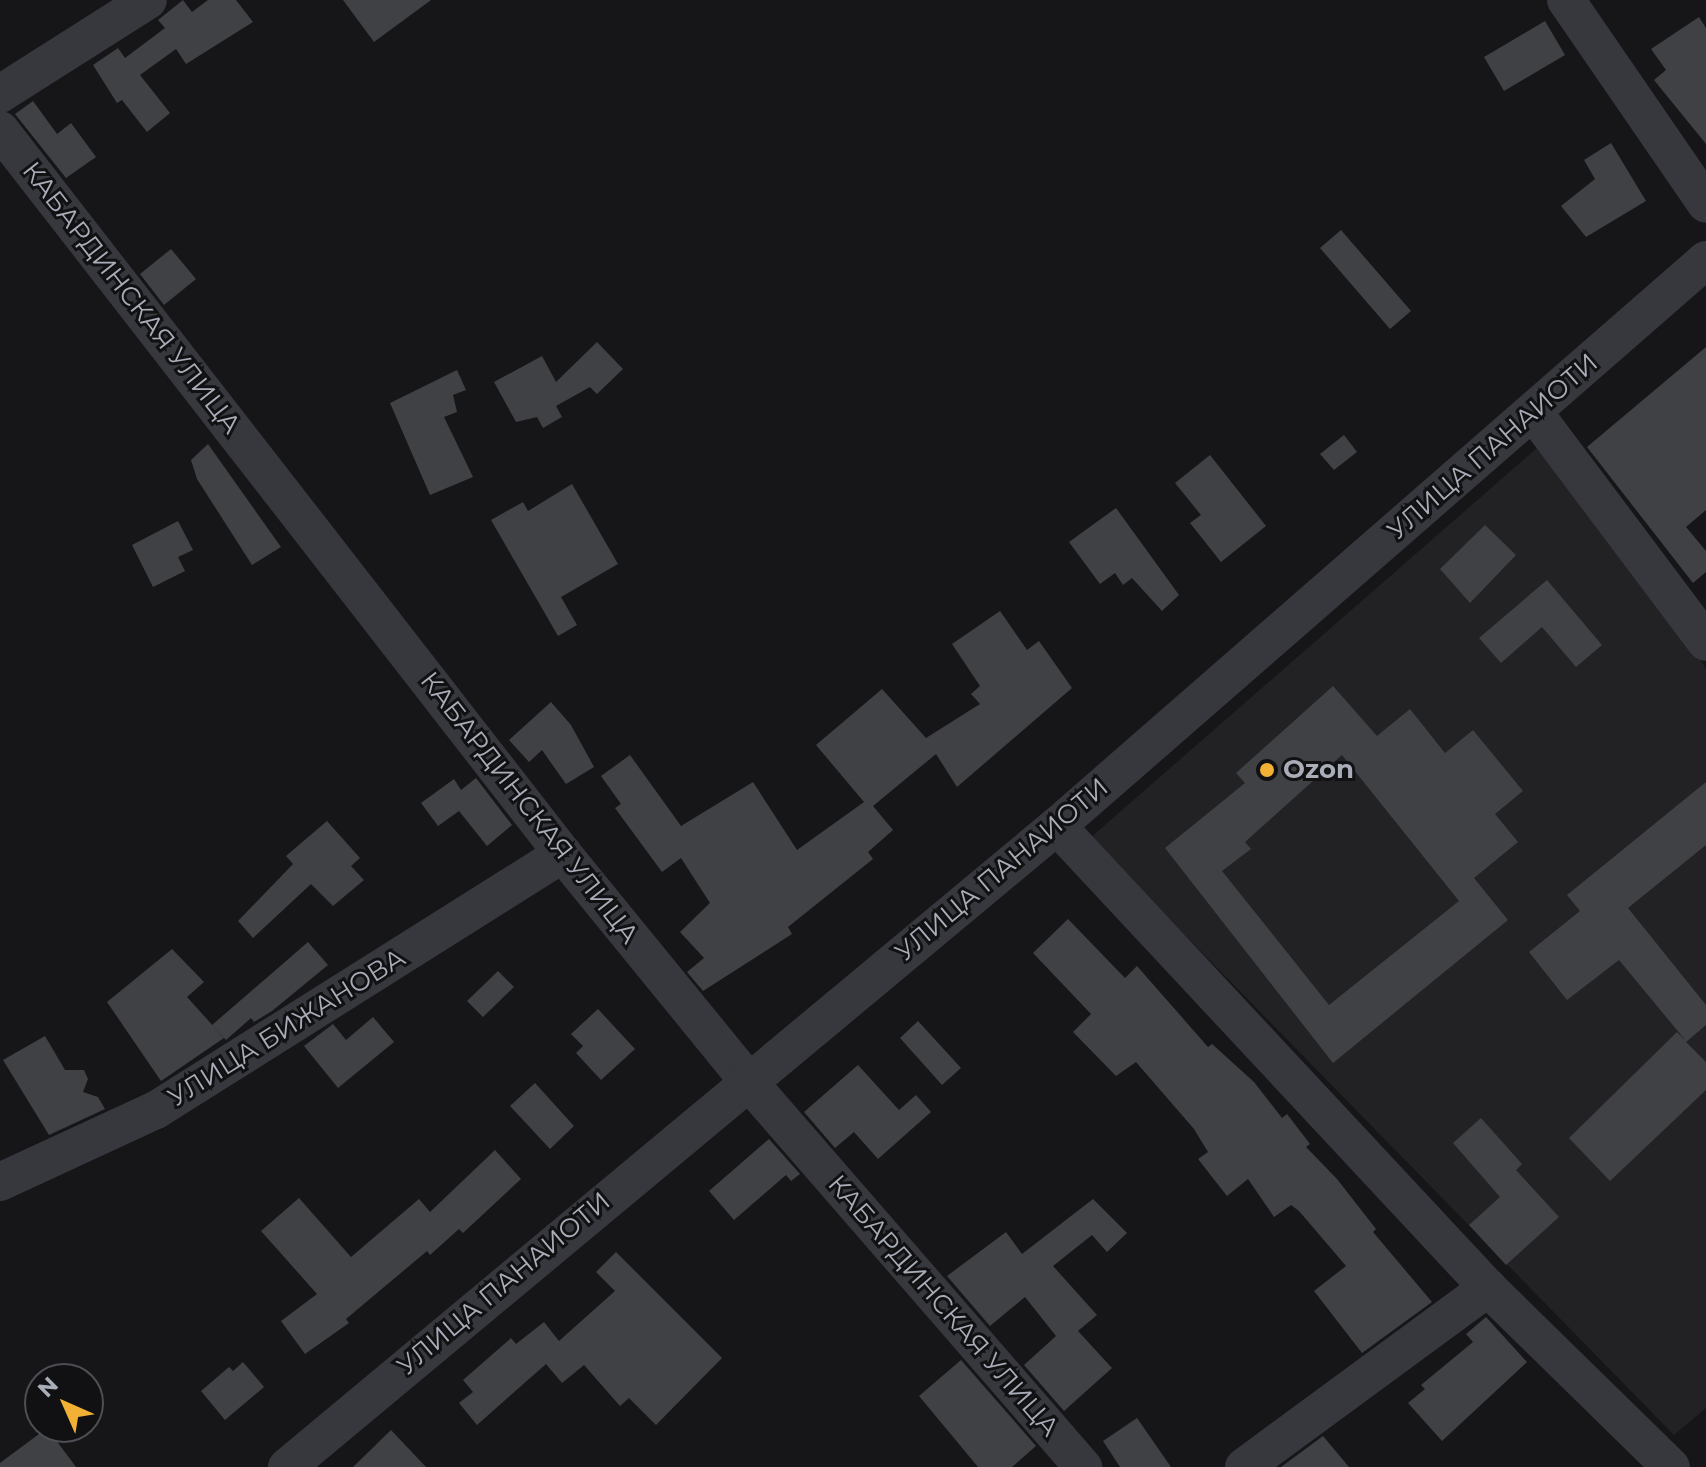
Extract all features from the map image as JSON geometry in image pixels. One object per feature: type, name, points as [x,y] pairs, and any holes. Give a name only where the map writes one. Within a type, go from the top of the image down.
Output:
[{"type":"street","points":[[0,94],[148,0]]},
{"type":"street","points":[[1566,0],[1706,204]]},
{"type":"street","name":"КАБАРДИНСКАЯ УЛИЦА","points":[[0,130],[563,854],[747,1080],[1083,1467]]},
{"type":"street","name":"УЛИЦА ПАНАИОТИ","points":[[287,1467],[747,1080],[1057,826],[1706,260]]},
{"type":"street","points":[[1534,413],[1706,642]]},
{"type":"street","points":[[1057,826],[1488,1288],[1671,1467]]},
{"type":"street","name":"УЛИЦА БИЖАНОВА","points":[[0,1182],[156,1110],[563,854]]},
{"type":"street","points":[[1244,1467],[1488,1288]]},
{"type":"shaded area","points":[[1537,448],[1684,632],[1706,669],[1706,1408],[1674,1435],[1090,838]]},
{"type":"building","points":[[183,0],[192,12],[208,0],[236,0],[253,22],[186,64],[176,49],[140,75],[170,113],[147,132],[122,100],[117,103],[93,65],[118,48],[125,58],[165,28],[158,20]]},
{"type":"building","points":[[343,0],[431,0],[374,42]]},
{"type":"building","points":[[1699,17],[1706,28],[1706,144],[1654,80],[1666,70],[1651,49]]},
{"type":"building","points":[[1545,21],[1565,55],[1504,91],[1484,57]]},
{"type":"building","points":[[33,101],[57,134],[71,123],[96,157],[66,178],[15,114]]},
{"type":"building","points":[[1611,143],[1646,201],[1586,237],[1561,206],[1595,179],[1584,160]]},
{"type":"building","points":[[1341,230],[1411,311],[1390,329],[1320,248]]},
{"type":"building","points":[[171,249],[196,279],[164,305],[140,274]]},
{"type":"building","points":[[597,342],[623,369],[597,394],[590,387],[556,406],[562,417],[543,428],[537,417],[516,422],[494,382],[542,356],[556,382]]},
{"type":"building","points":[[1706,347],[1706,510],[1686,527],[1706,551],[1706,572],[1693,583],[1587,447]]},
{"type":"building","points":[[457,370],[466,390],[453,395],[457,412],[444,417],[473,477],[430,495],[390,403]]},
{"type":"building","points":[[1344,435],[1357,452],[1334,470],[1320,454]]},
{"type":"building","points":[[208,444],[281,547],[252,565],[197,479],[191,460]]},
{"type":"building","points":[[1210,455],[1266,526],[1221,562],[1190,523],[1201,515],[1175,483]]},
{"type":"building","points":[[572,484],[618,564],[561,597],[577,625],[558,636],[491,520],[523,502],[528,511]]},
{"type":"building","points":[[1116,508],[1179,595],[1162,611],[1132,578],[1123,585],[1115,573],[1100,584],[1069,542]]},
{"type":"building","points":[[178,521],[193,550],[178,557],[185,571],[153,587],[132,545]]},
{"type":"building","points":[[1485,525],[1516,555],[1470,603],[1440,569]]},
{"type":"building","points":[[1547,580],[1602,645],[1576,667],[1542,627],[1501,663],[1479,638]]},
{"type":"building","points":[[1000,611],[1027,650],[1039,641],[1072,688],[957,787],[936,754],[873,806],[893,830],[868,852],[873,859],[788,927],[792,934],[703,991],[687,972],[704,958],[680,932],[710,903],[681,858],[662,872],[615,808],[621,804],[601,776],[630,755],[681,826],[753,782],[797,850],[864,802],[816,745],[882,689],[926,738],[980,704],[971,694],[980,686],[952,644]]},
{"type":"building","points":[[1333,686],[1377,736],[1410,709],[1445,753],[1473,730],[1523,791],[1495,814],[1518,842],[1474,878],[1508,920],[1333,1063],[1165,848],[1245,783],[1236,773]],"holes":[[[1342,755],[1459,901],[1329,1005],[1222,871],[1251,849],[1245,842]]]},
{"type":"building","points":[[551,702],[571,725],[594,767],[566,784],[542,750],[529,762],[509,740]]},
{"type":"building","points":[[476,778],[512,825],[487,846],[459,811],[438,826],[421,803],[454,779],[461,790]]},
{"type":"building","points":[[1706,782],[1706,845],[1628,908],[1706,1005],[1706,1025],[1686,1042],[1706,1062],[1706,1090],[1610,1181],[1569,1138],[1677,1032],[1686,1041],[1619,960],[1567,1000],[1529,952],[1580,911],[1567,895]]},
{"type":"building","points":[[327,821],[360,858],[351,866],[364,880],[333,906],[311,884],[253,938],[238,921],[293,864],[286,856]]},
{"type":"building","points":[[1068,919],[1125,978],[1137,966],[1208,1047],[1212,1044],[1254,1082],[1282,1118],[1287,1114],[1310,1144],[1306,1147],[1337,1179],[1376,1229],[1373,1232],[1432,1302],[1362,1353],[1314,1291],[1346,1266],[1299,1211],[1291,1205],[1274,1217],[1248,1179],[1227,1196],[1198,1159],[1208,1152],[1194,1129],[1136,1062],[1116,1076],[1073,1032],[1091,1014],[1033,953]]},
{"type":"building","points":[[308,942],[328,965],[272,1011],[254,1022],[251,1018],[226,1040],[212,1025]]},
{"type":"building","points":[[172,949],[204,982],[187,997],[224,1038],[161,1081],[107,1002]]},
{"type":"building","points":[[498,971],[514,987],[483,1017],[467,1001]]},
{"type":"building","points":[[598,1009],[635,1049],[601,1080],[576,1053],[583,1046],[571,1034]]},
{"type":"building","points":[[373,1017],[394,1042],[338,1088],[304,1046],[333,1024],[346,1040]]},
{"type":"building","points":[[918,1021],[961,1068],[942,1085],[900,1038]]},
{"type":"building","points":[[45,1036],[65,1070],[84,1070],[88,1079],[83,1092],[98,1097],[105,1109],[49,1135],[3,1060]]},
{"type":"building","points":[[858,1065],[899,1110],[916,1095],[931,1112],[878,1159],[854,1132],[835,1148],[804,1112]]},
{"type":"building","points":[[535,1083],[574,1126],[550,1149],[510,1106]]},
{"type":"building","points":[[1481,1118],[1522,1164],[1516,1170],[1559,1217],[1506,1265],[1469,1225],[1500,1197],[1453,1143]]},
{"type":"building","points":[[769,1139],[800,1174],[791,1181],[786,1175],[734,1220],[709,1191]]},
{"type":"building","points":[[495,1150],[521,1179],[463,1233],[459,1229],[430,1255],[427,1251],[346,1319],[349,1323],[305,1354],[281,1321],[317,1294],[261,1231],[299,1198],[351,1257],[419,1199],[430,1212]]},
{"type":"building","points":[[1093,1199],[1127,1233],[1107,1252],[1092,1235],[1053,1266],[1097,1315],[1078,1331],[1112,1368],[1064,1411],[1024,1365],[1056,1336],[1025,1297],[990,1326],[947,1276],[1006,1232],[1022,1254]]},
{"type":"building","points":[[616,1252],[722,1358],[656,1425],[629,1398],[620,1406],[584,1365],[562,1383],[546,1364],[477,1425],[459,1403],[473,1392],[463,1380],[511,1338],[516,1344],[544,1322],[559,1341],[615,1291],[596,1272]]},
{"type":"building","points":[[1486,1317],[1527,1362],[1442,1441],[1408,1403],[1425,1389],[1421,1385],[1473,1342],[1466,1334]]},
{"type":"building","points":[[961,1360],[1036,1446],[1012,1467],[978,1467],[919,1396]]},
{"type":"building","points":[[243,1362],[264,1387],[225,1420],[201,1391],[229,1367],[233,1371]]},
{"type":"building","points":[[1137,1418],[1171,1467],[1120,1467],[1103,1441]]},
{"type":"building","points":[[391,1430],[426,1467],[353,1467]]},
{"type":"building","points":[[1323,1436],[1349,1467],[1281,1467]]},
{"type":"building","points":[[27,1443],[58,1443],[76,1467],[0,1467],[0,1463]]},
{"type":"place","name":"Ozon","points":[[1267,770]]}]
